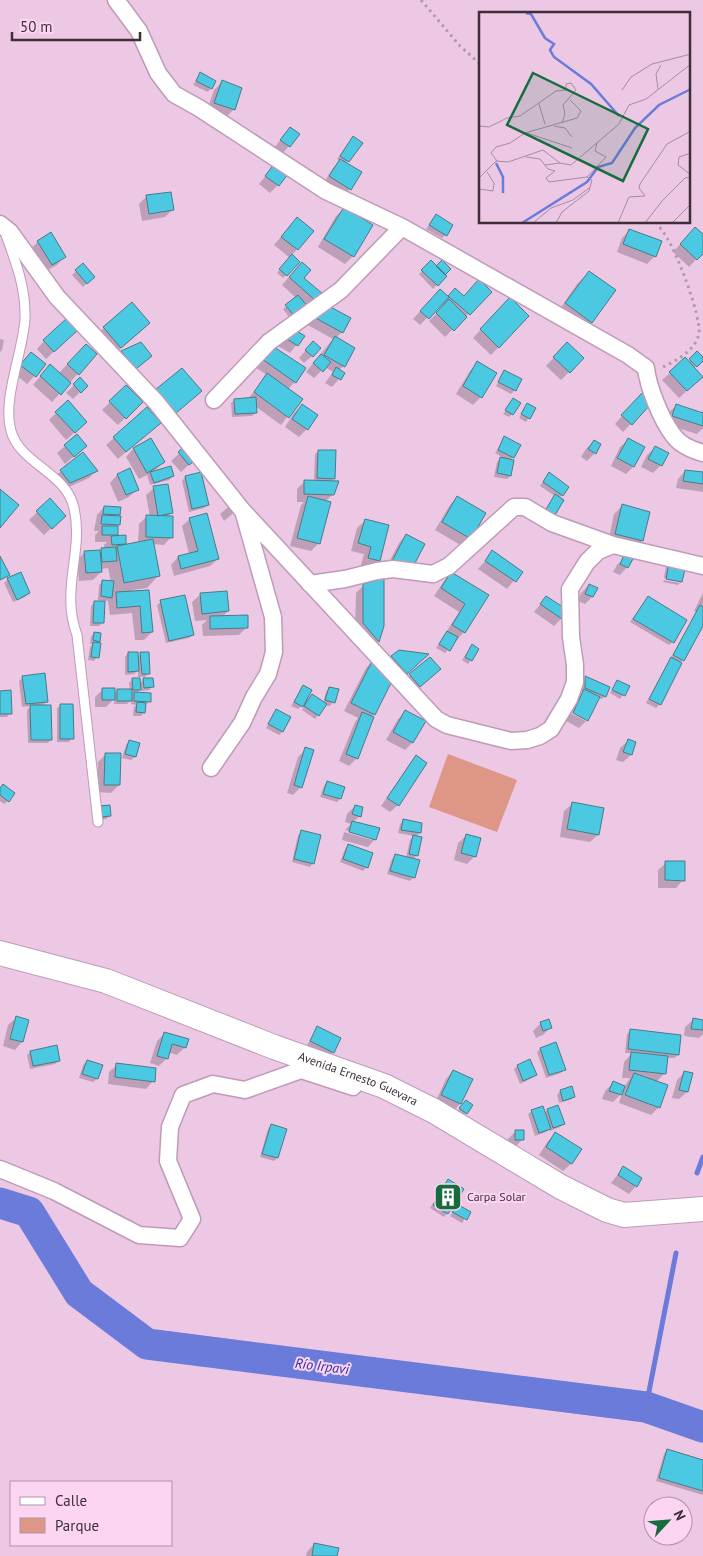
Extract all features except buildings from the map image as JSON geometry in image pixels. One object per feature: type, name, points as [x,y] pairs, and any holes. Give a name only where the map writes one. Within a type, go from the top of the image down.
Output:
[{"type":"main road","name":"Avenida Ernesto Guevara","points":[[0,953],[106,981],[274,1047],[384,1086],[434,1111],[561,1187],[607,1210],[624,1215],[703,1209]]},
{"type":"street","points":[[116,0],[138,31],[158,73],[174,94],[199,108],[326,191],[402,227],[628,355],[646,368],[660,412],[673,436],[691,450],[703,453]]},
{"type":"street","points":[[1,224],[10,232],[58,297],[156,402],[242,510],[436,719],[447,725],[511,741],[528,740],[540,736],[551,728],[569,699],[575,682],[575,665],[571,637],[570,590],[587,562],[598,551],[613,545]]},
{"type":"street","points":[[214,400],[269,342],[341,290],[402,227]]},
{"type":"street","points":[[310,584],[394,569],[433,574],[449,566],[514,507],[525,507],[552,523],[613,545],[703,566]]},
{"type":"street","points":[[211,768],[242,723],[254,697],[268,674],[274,652],[273,617],[242,510]]},
{"type":"street","points":[[0,1169],[54,1191],[139,1234],[180,1238],[192,1219],[168,1161],[170,1127],[183,1095],[213,1084],[245,1090],[301,1070],[380,1095],[418,1103]]},
{"type":"lane","points":[[1,224],[21,276],[25,319],[9,408],[11,431],[19,447],[63,485],[74,507],[77,535],[70,586],[71,619],[77,635],[98,822]]},
{"type":"path","points":[[421,0],[460,46],[479,63]]},
{"type":"path","points":[[647,376],[680,358],[694,345],[699,333],[695,305],[668,238],[658,224]]},
{"type":"green space","points":[[448,754],[517,780],[497,832],[429,807]]},
{"type":"waterway","points":[[697,1173],[703,1157]]},
{"type":"waterway","name":"Río Irpavi","points":[[0,1203],[29,1212],[79,1293],[147,1344],[646,1407],[703,1427]]},
{"type":"waterway","points":[[646,1407],[676,1253]]},
{"type":"place","name":"Carpa Solar","points":[[448,1197]]}]
